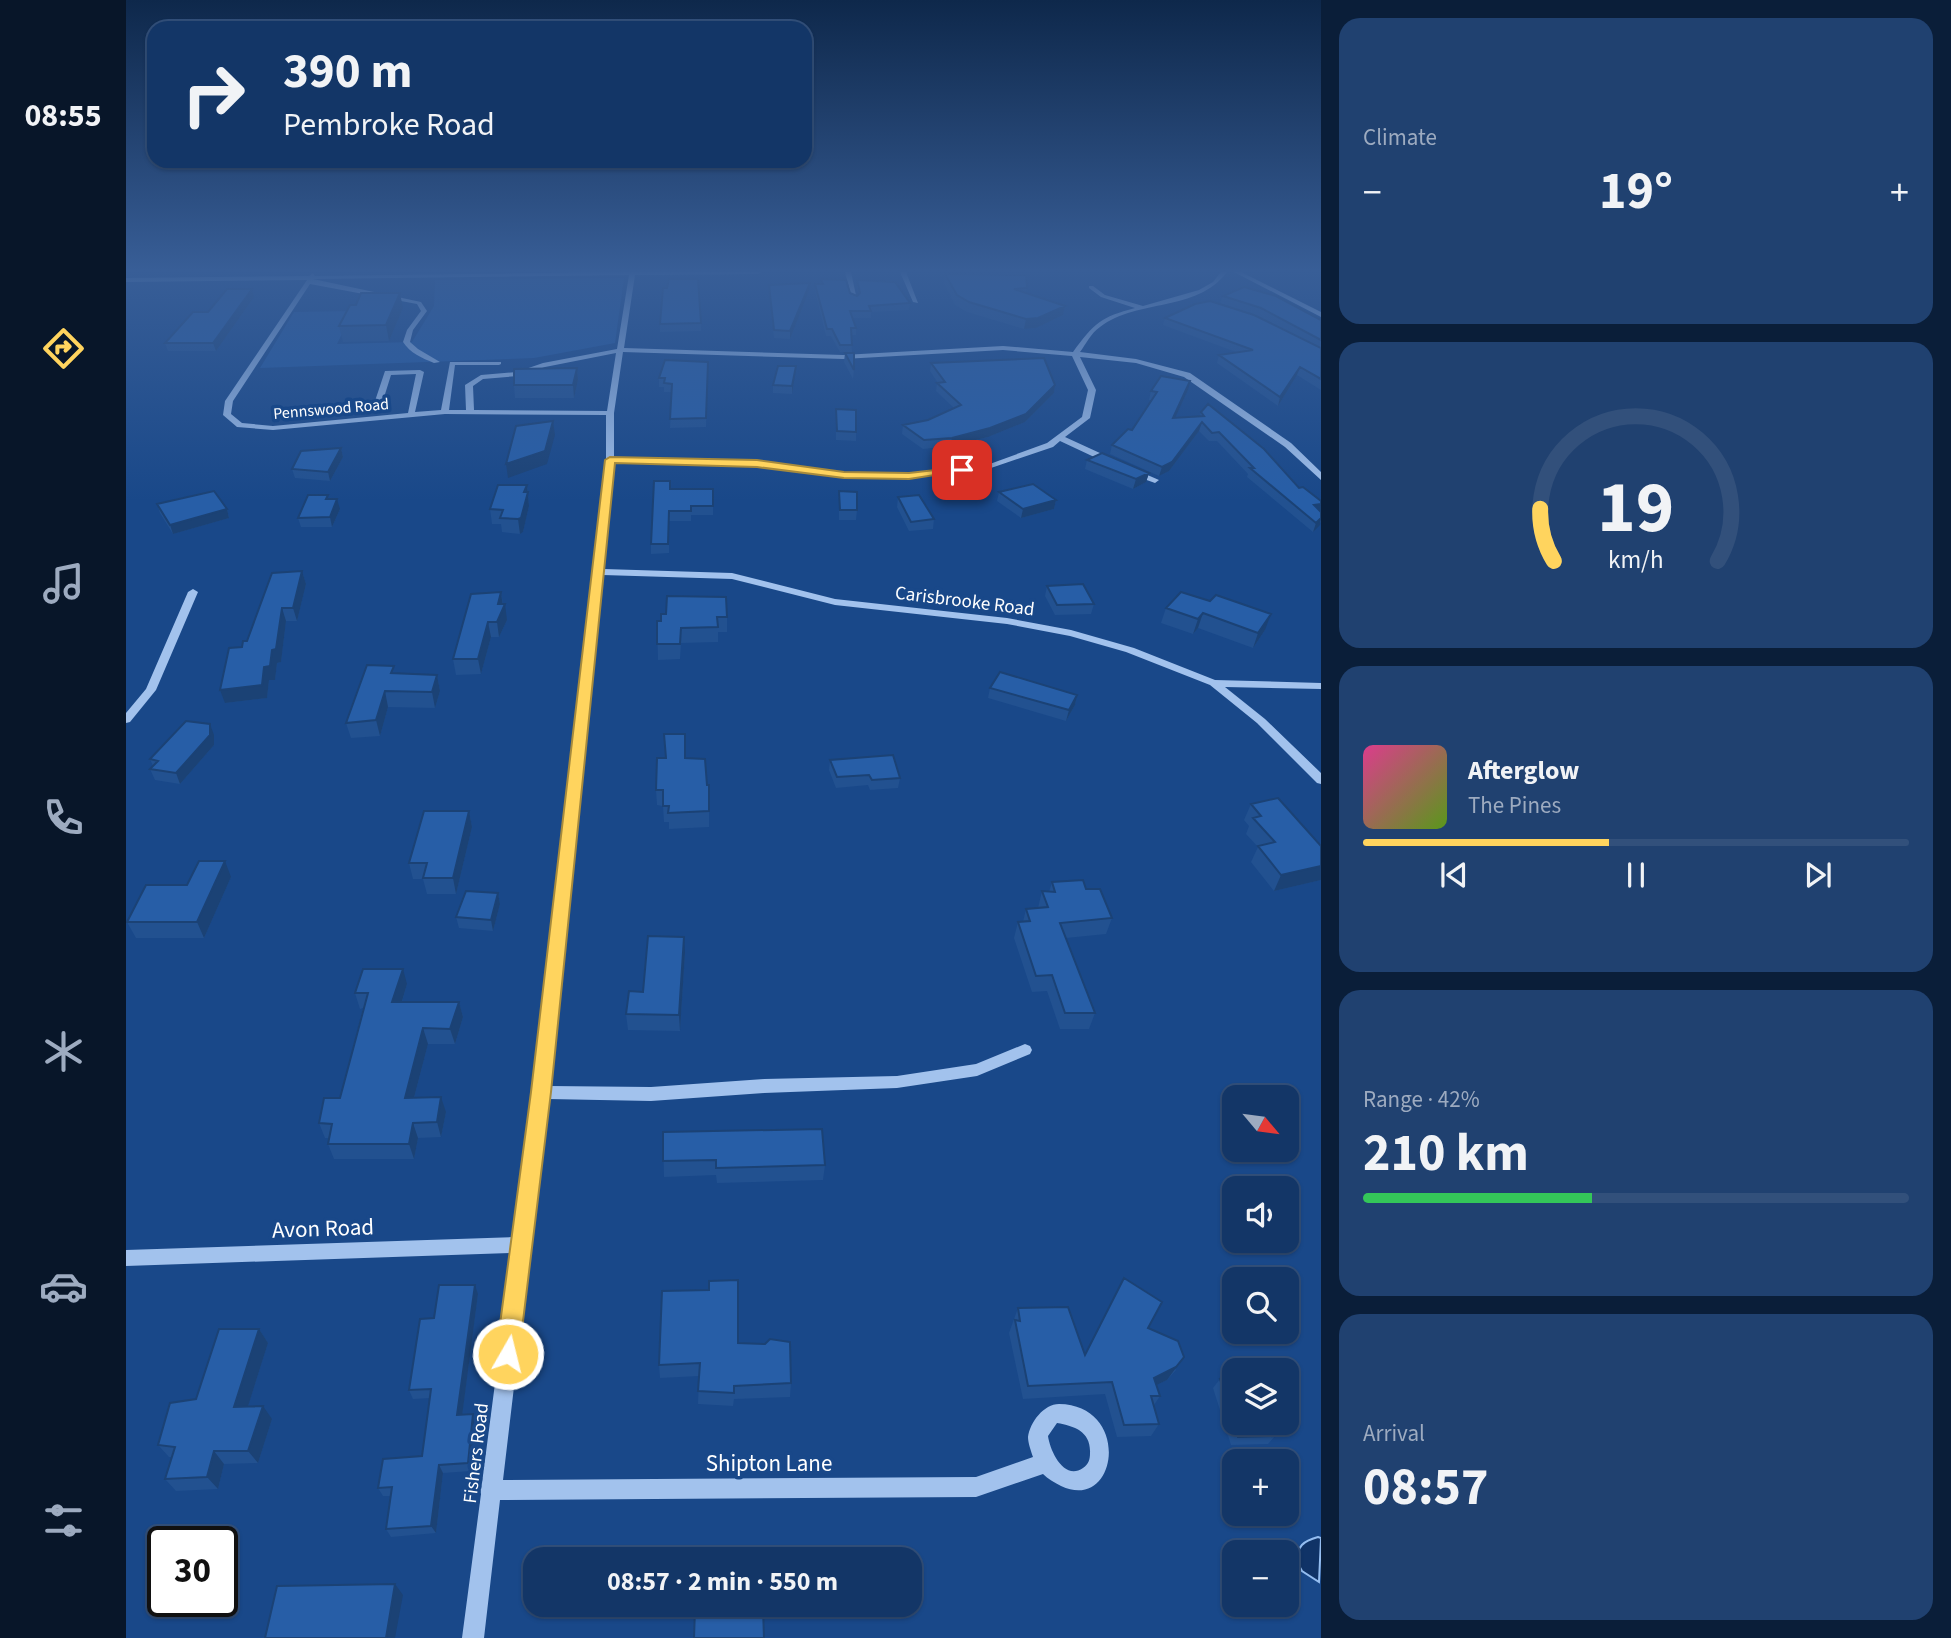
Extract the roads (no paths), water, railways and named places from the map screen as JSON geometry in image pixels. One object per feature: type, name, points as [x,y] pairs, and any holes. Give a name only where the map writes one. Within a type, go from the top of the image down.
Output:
[{"type":"street","name":"Pennswood Road","points":[[264,348],[229,401],[227,415],[240,425],[273,428],[445,412],[610,413]]},
{"type":"street","points":[[410,348],[436,362],[499,363]]},
{"type":"street","points":[[470,412],[469,385],[475,379],[518,374],[543,365],[621,350],[843,357],[995,348]]},
{"type":"street","points":[[1008,348],[1136,361],[1187,375],[1288,445],[1321,477]]},
{"type":"street","points":[[1075,354],[1079,348]]},
{"type":"street","name":"Fishers Road","points":[[472,1638],[541,1092],[599,572],[610,460],[610,413],[621,350]]},
{"type":"street","points":[[610,460],[757,464],[844,475],[909,476],[988,467],[1049,445],[1086,418],[1093,390],[1075,354]]},
{"type":"street","points":[[377,407],[388,373],[420,372],[436,362]]},
{"type":"street","points":[[445,412],[452,363]]},
{"type":"street","points":[[411,415],[420,372]]},
{"type":"street","points":[[1060,438],[1117,464]]},
{"type":"street","points":[[1129,470],[1155,480]]},
{"type":"street","name":"Carisbrooke Road","points":[[599,572],[732,576],[835,602],[1007,621],[1071,633],[1130,650],[1214,683],[1321,686]]},
{"type":"street","points":[[126,720],[151,690],[193,592]]},
{"type":"street","points":[[1214,683],[1261,722],[1321,780]]},
{"type":"street","points":[[541,1092],[651,1094],[764,1086],[897,1082],[977,1070],[1025,1050]]},
{"type":"street","name":"Avon Road","points":[[126,1258],[522,1245]]},
{"type":"street","name":"Shipton Lane","points":[[489,1490],[976,1487],[1046,1463]]}]
